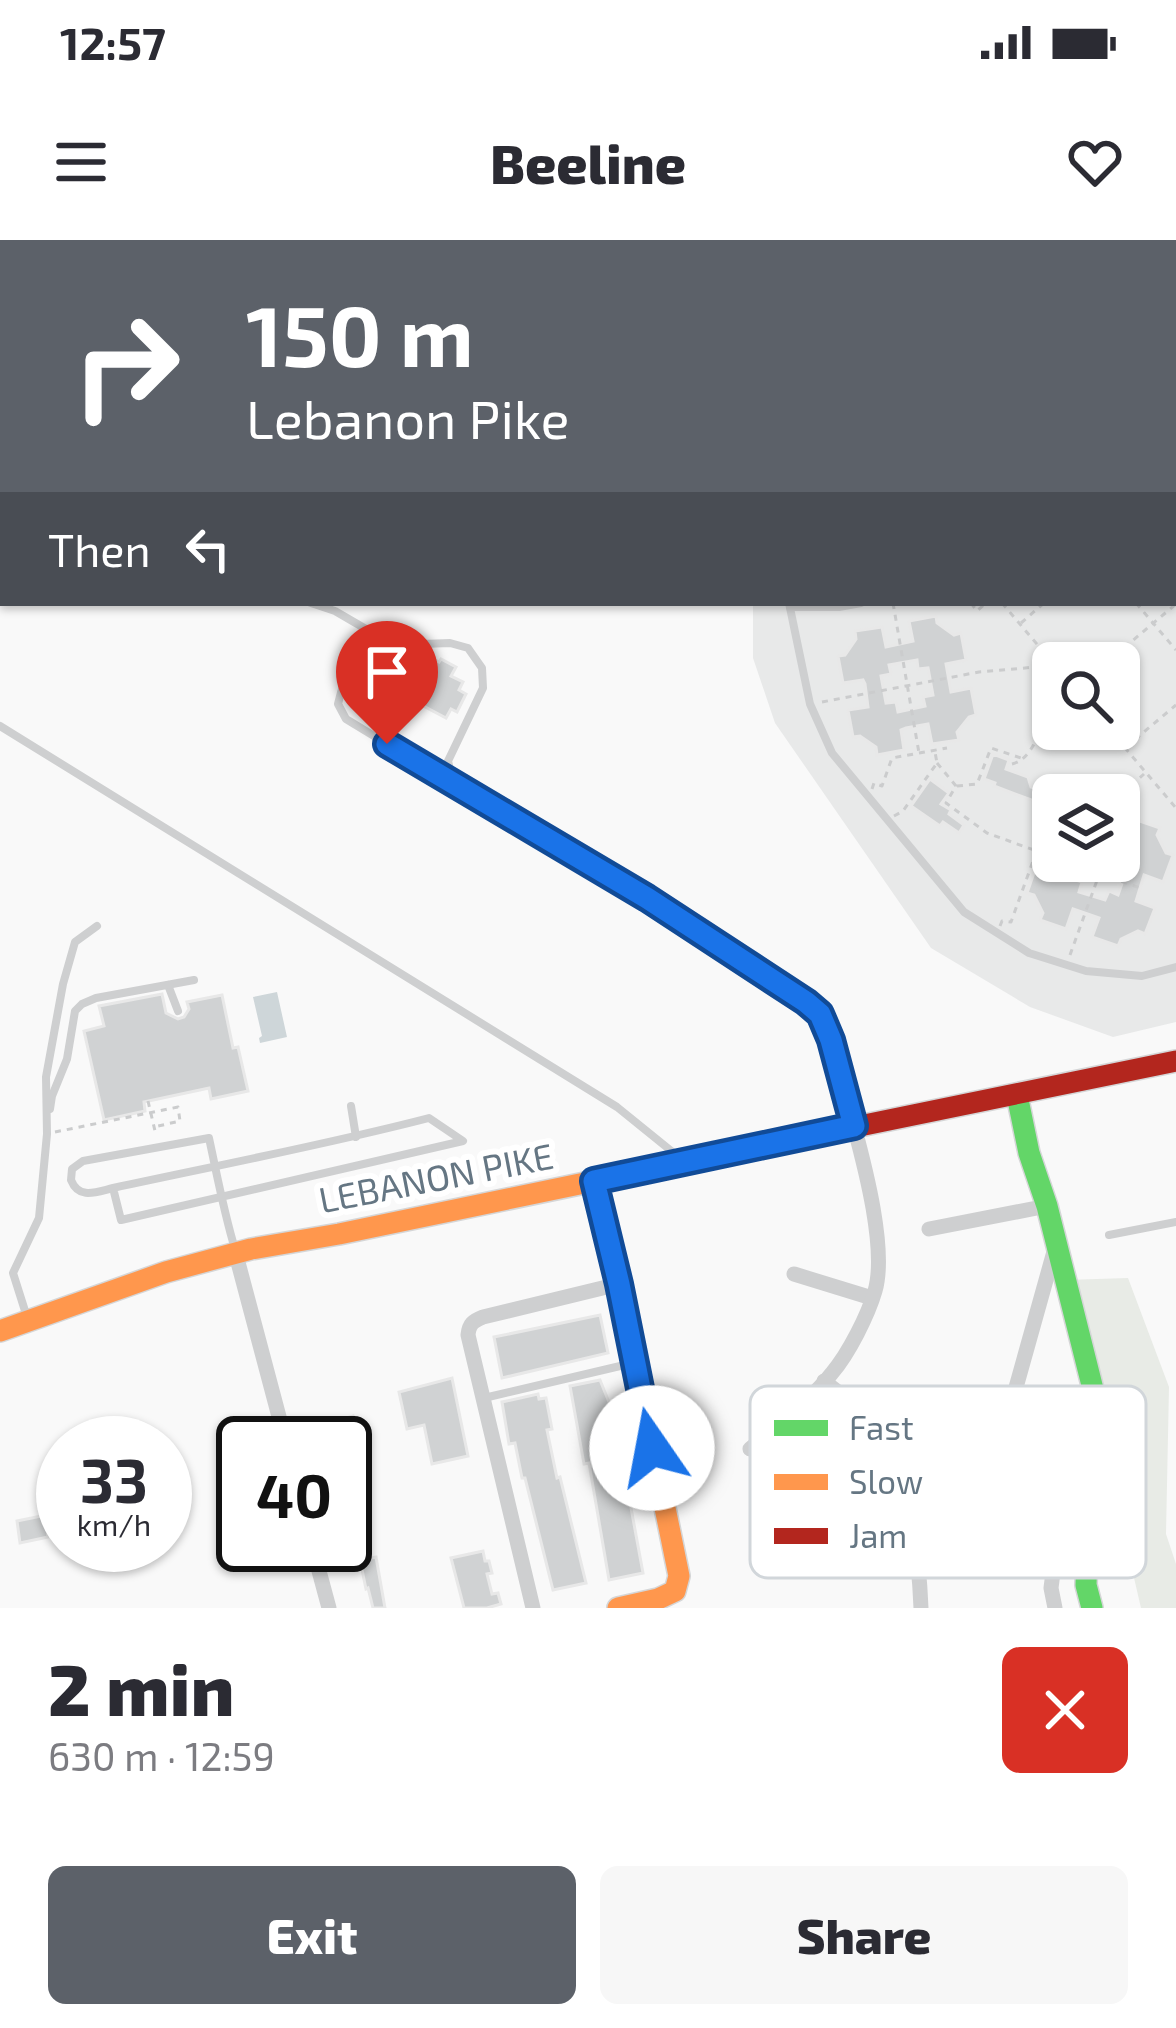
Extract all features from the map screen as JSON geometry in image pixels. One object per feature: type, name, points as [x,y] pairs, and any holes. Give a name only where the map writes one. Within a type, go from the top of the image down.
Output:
[{"type":"main road","name":"LEBANON PIKE","points":[[0,1331],[162,1272],[235,1251],[339,1234],[1176,1061]]},
{"type":"main road","points":[[1017,1095],[1092,1386]]},
{"type":"main road","points":[[594,1181],[679,1576],[675,1591],[617,1608]]},
{"type":"main road","points":[[1086,1578],[1092,1608]]},
{"type":"street","points":[[819,1386],[842,1357],[877,1287],[871,1202],[854,1126]]},
{"type":"street","points":[[929,1229],[1047,1206]]},
{"type":"street","points":[[1016,1386],[1056,1245]]},
{"type":"street","points":[[235,1251],[279,1416]]},
{"type":"street","points":[[794,1274],[872,1298]]},
{"type":"street","points":[[533,1608],[468,1327],[474,1320],[619,1284]]},
{"type":"street","points":[[824,1381],[830,1386]]},
{"type":"street","points":[[319,1572],[328,1608]]},
{"type":"street","points":[[918,1578],[921,1608]]},
{"type":"street","points":[[1052,1578],[1054,1608]]},
{"type":"lane","points":[[320,606],[402,650],[450,643],[467,648],[482,668],[483,688],[448,761],[454,784]]},
{"type":"lane","points":[[790,606],[810,705],[832,753],[964,912],[1029,953],[1067,966],[1125,976],[1176,967]]},
{"type":"lane","points":[[814,606],[844,606]]},
{"type":"lane","points":[[385,640],[365,650],[344,679],[338,704],[346,718],[647,898],[806,1002],[820,1014],[831,1040],[854,1126]]},
{"type":"lane","points":[[0,726],[617,1107],[686,1162]]},
{"type":"lane","points":[[47,1134],[46,1077],[63,984],[75,941],[97,926]]},
{"type":"lane","points":[[28,1321],[13,1273],[39,1219],[52,1096],[67,1059],[75,1011],[82,1004],[194,980]]},
{"type":"lane","points":[[168,985],[178,1011]]},
{"type":"lane","points":[[351,1106],[356,1137]]},
{"type":"lane","points":[[113,1188],[121,1220],[222,1197],[463,1141],[429,1118],[356,1137],[215,1166],[85,1194],[74,1187],[70,1174],[83,1161],[209,1138],[215,1166],[222,1197],[235,1251]]},
{"type":"lane","points":[[1108,1235],[1176,1222]]},
{"type":"lane","points":[[483,1399],[635,1362]]},
{"type":"path","points":[[893,606],[920,753]]},
{"type":"path","points":[[1004,606],[1034,642]]},
{"type":"path","points":[[1019,624],[1040,606]]},
{"type":"path","points":[[1139,606],[1176,650]]},
{"type":"path","points":[[1131,642],[1174,606]]},
{"type":"path","points":[[810,705],[979,672],[1032,667]]},
{"type":"path","points":[[1140,735],[1176,705]]},
{"type":"path","points":[[868,800],[874,783],[882,786],[892,758],[947,748]]},
{"type":"path","points":[[956,786],[977,784],[991,748],[1024,759]]},
{"type":"path","points":[[1012,764],[1032,749]]},
{"type":"path","points":[[1127,750],[1176,808]]},
{"type":"path","points":[[934,751],[937,764],[956,786]]},
{"type":"path","points":[[886,821],[903,811],[937,764]]},
{"type":"path","points":[[1140,777],[1146,772]]},
{"type":"path","points":[[956,786],[946,803],[987,833],[1032,850]]},
{"type":"path","points":[[996,935],[1002,921],[1011,922],[1032,862]]},
{"type":"path","points":[[1067,966],[1097,882]]},
{"type":"path","points":[[1124,882],[1140,888]]},
{"type":"path","points":[[47,1134],[151,1113],[178,1107],[180,1121],[155,1129],[151,1113],[148,1101]]},
{"type":"shaded area","points":[[753,606],[1176,606],[1176,1022],[1113,1037],[1030,1007],[931,948],[775,723],[753,658]]},
{"type":"shaded area","points":[[277,992],[287,1037],[260,1043],[253,997]]},
{"type":"shaded area","points":[[1128,1278],[1169,1387],[1166,1534],[1176,1564],[1176,1608],[1141,1608],[1134,1578],[1146,1578],[1146,1386],[1090,1386],[1065,1280]]},
{"type":"building","points":[[936,616],[937,623],[954,635],[961,633],[966,660],[946,664],[951,692],[971,688],[976,715],[957,732],[959,740],[932,744],[928,724],[906,728],[901,730],[904,750],[877,755],[876,747],[860,736],[853,737],[848,710],[868,707],[865,684],[863,680],[843,683],[838,656],[845,655],[856,639],[855,631],[882,627],[886,647],[913,641],[909,621]],"holes":[[[917,660],[918,669],[928,668],[933,695],[923,697],[925,706],[898,712],[896,702],[886,703],[881,676],[891,674],[889,665]]]},
{"type":"building","points":[[433,659],[456,667],[451,676],[463,682],[459,690],[466,694],[457,712],[451,709],[446,718],[416,702],[420,684],[416,682]]},
{"type":"building","points":[[993,754],[1009,760],[1006,769],[1028,777],[1032,800],[994,786],[984,779]]},
{"type":"building","points":[[930,779],[949,793],[941,804],[964,825],[959,833],[911,806]]},
{"type":"building","points":[[1140,821],[1160,828],[1157,835],[1166,853],[1173,855],[1163,882],[1144,875],[1136,901],[1155,908],[1145,934],[1138,931],[1121,939],[1118,946],[1092,937],[1099,918],[1073,909],[1066,929],[1040,920],[1043,913],[1034,895],[1027,893],[1032,879],[1082,882],[1079,892],[1105,900],[1109,891],[1118,895],[1122,882],[1140,882]]},
{"type":"building","points":[[162,994],[166,1013],[178,1019],[189,1009],[187,1002],[222,995],[248,1091],[211,1099],[209,1088],[144,1102],[145,1111],[104,1120],[84,1031],[104,1026],[99,1006]]},
{"type":"building","points":[[600,1315],[608,1353],[502,1378],[494,1337]]},
{"type":"building","points":[[452,1378],[468,1456],[432,1464],[424,1425],[407,1429],[399,1392]]},
{"type":"building","points":[[600,1380],[615,1417],[611,1428],[615,1449],[620,1448],[643,1573],[609,1580],[570,1386]]},
{"type":"building","points":[[538,1394],[539,1399],[546,1398],[557,1478],[586,1583],[553,1590],[515,1443],[509,1444],[502,1402]]},
{"type":"building","points":[[36,1517],[36,1540],[20,1543],[17,1521]]},
{"type":"building","points":[[483,1551],[492,1573],[487,1574],[492,1594],[498,1593],[501,1604],[464,1608],[451,1558]]},
{"type":"building","points":[[376,1557],[385,1608],[373,1608],[366,1589],[362,1572],[372,1572],[372,1558]]},
{"type":"traffic: fast","points":[[1017,1095],[1092,1386]]},
{"type":"traffic: fast","points":[[1086,1578],[1092,1608]]},
{"type":"traffic: slow","points":[[0,1331],[166,1272],[251,1249],[806,1137]]},
{"type":"traffic: slow","points":[[594,1181],[679,1576],[675,1591],[618,1608]]},
{"type":"traffic: jam","points":[[806,1137],[1176,1061]]},
{"type":"route","points":[[387,744],[647,898],[806,1002],[820,1014],[831,1040],[854,1126],[594,1181],[652,1448]]}]
